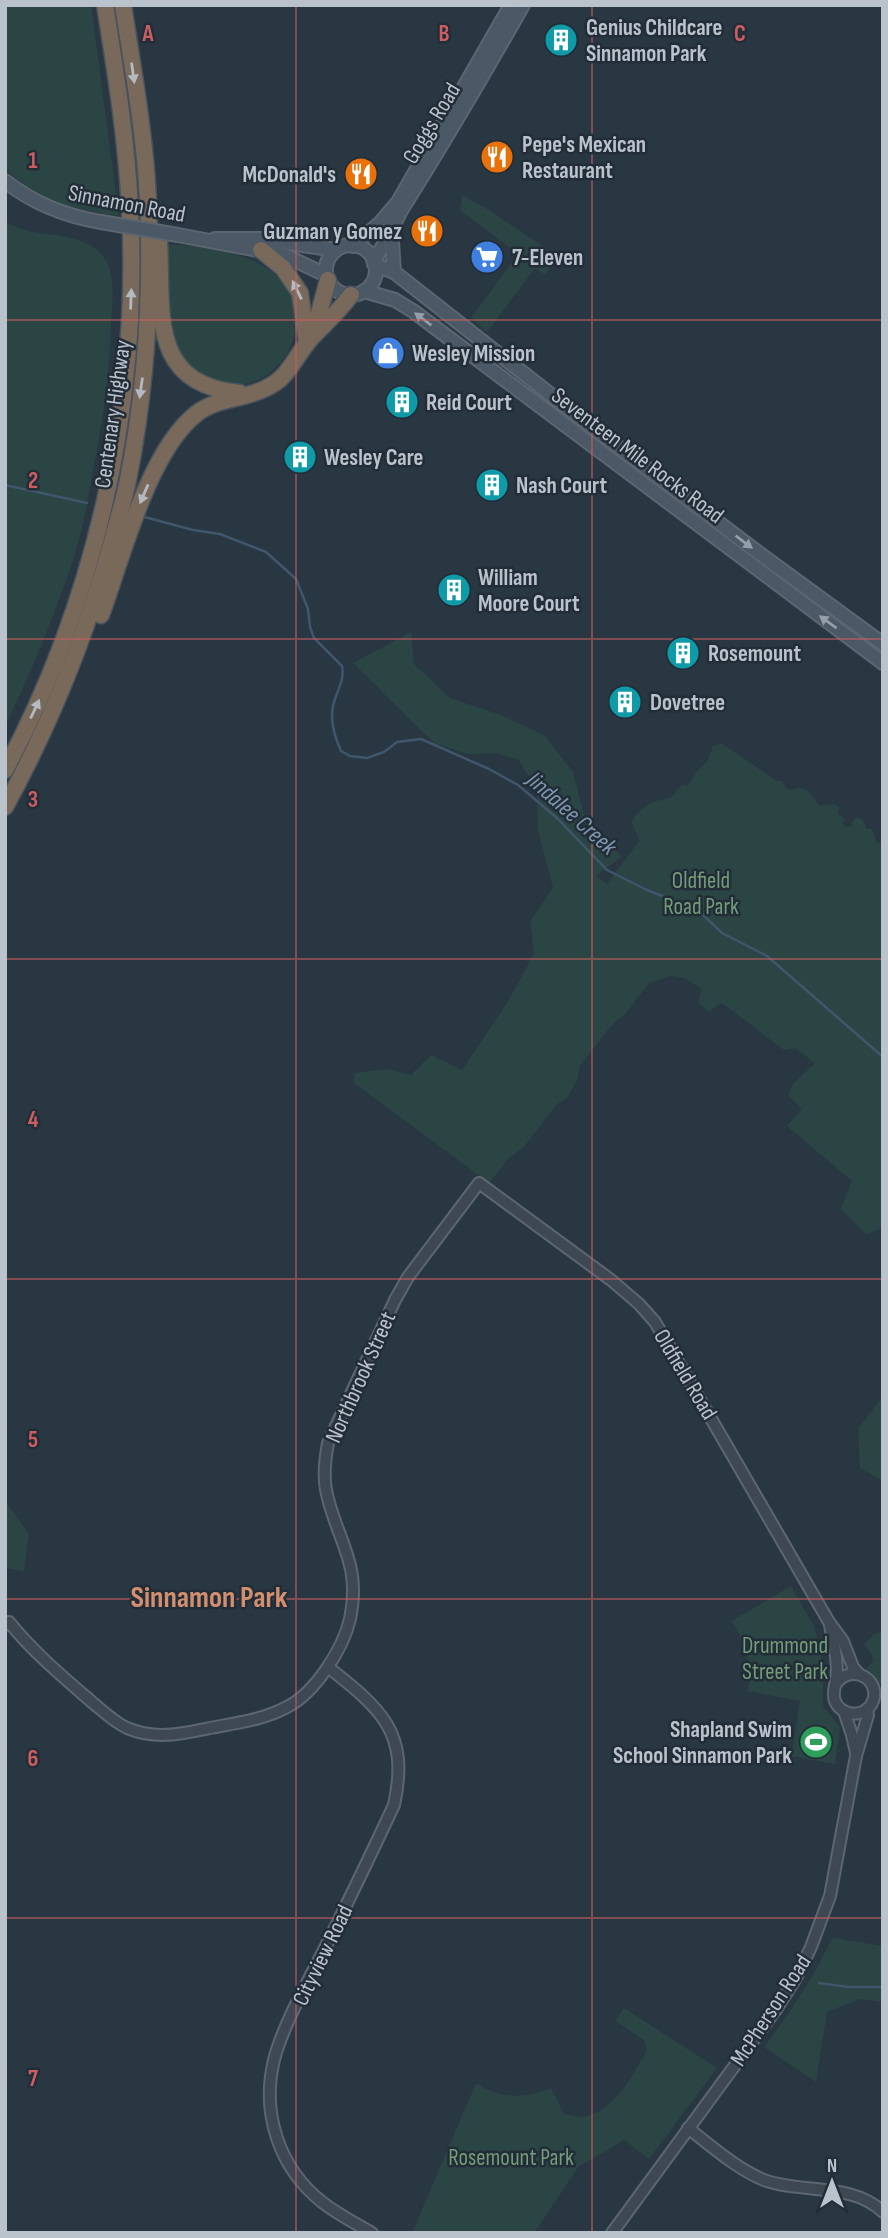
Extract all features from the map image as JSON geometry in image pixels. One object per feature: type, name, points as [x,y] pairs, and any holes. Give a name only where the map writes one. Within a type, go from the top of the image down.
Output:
[{"type":"highway","name":"Centenary Highway","points":[[5,771],[42,695],[78,596],[104,503],[121,410],[130,328],[130,212],[122,123],[105,5]]},
{"type":"highway","name":"Centenary Highway","points":[[5,807],[53,713],[73,663],[98,591],[128,481],[143,372],[149,301],[148,198],[123,5]]},
{"type":"highway","points":[[148,198],[158,217],[164,331],[171,354],[189,377],[204,386],[250,394]]},
{"type":"highway","points":[[261,250],[282,268],[300,293],[310,339]]},
{"type":"highway","points":[[310,339],[327,278]]},
{"type":"highway","points":[[73,663],[85,657],[141,500],[167,449],[186,423],[197,413],[217,402],[270,386],[279,379],[310,339],[357,293]]},
{"type":"main road","name":"Goggs Road","points":[[353,246],[380,223],[398,202],[511,5]]},
{"type":"main road","name":"Goggs Road","points":[[374,262],[391,227],[467,105],[523,5]]},
{"type":"main road","name":"Sinnamon Road","points":[[5,181],[47,207],[80,219],[261,250],[293,259],[327,278]]},
{"type":"main road","points":[[391,227],[394,272]]},
{"type":"main road","name":"Sinnamon Road","points":[[206,239],[252,238],[336,250]]},
{"type":"main road","points":[[353,246],[368,253],[374,262],[374,279],[357,293],[337,291],[327,278],[327,261],[336,250],[353,246]]},
{"type":"main road","name":"Seventeen Mile Rocks Road","points":[[374,262],[394,272],[787,575],[883,644]]},
{"type":"main road","name":"Seventeen Mile Rocks Road","points":[[357,293],[395,300],[413,311],[883,663]]},
{"type":"street","name":"Oldfield Road","points":[[478,1183],[611,1280],[655,1322],[829,1622],[843,1641],[853,1667],[859,1674]]},
{"type":"street","name":"Northbrook Street","points":[[7,1624],[33,1651],[113,1720],[128,1729],[150,1735],[174,1735],[258,1719],[289,1707],[303,1695],[328,1667],[344,1639],[353,1596],[348,1553],[325,1489],[324,1465],[328,1443],[408,1277],[478,1183]]},
{"type":"street","name":"Oldfield Road","points":[[829,1622],[836,1663],[835,1685]]},
{"type":"street","name":"Cityview Road","points":[[328,1667],[380,1712],[393,1736],[399,1758],[399,1782],[394,1805],[297,2005],[275,2057],[269,2103],[282,2152],[295,2175],[322,2202],[372,2233]]},
{"type":"street","points":[[856,1756],[844,1712],[835,1703],[835,1685],[845,1675],[859,1674],[870,1681],[878,1694],[869,1707]]},
{"type":"street","points":[[844,1712],[856,1714],[869,1707],[883,1705]]},
{"type":"street","name":"McPherson Road","points":[[612,2233],[777,2008],[796,1978],[830,1896],[856,1756],[869,1707]]},
{"type":"street","points":[[688,2128],[743,2168],[765,2180],[804,2190],[855,2194],[883,2212]]},
{"type":"green space","points":[[5,5],[91,5],[119,216],[58,202],[30,188],[5,168]]},
{"type":"green space","points":[[462,195],[557,256],[545,275],[535,268],[487,332],[471,318],[518,254],[460,210]]},
{"type":"green space","points":[[5,221],[24,230],[86,243],[103,256],[108,264],[113,291],[104,403],[80,535],[52,619],[5,726]]},
{"type":"green space","points":[[165,244],[206,248],[249,259],[272,272],[289,291],[296,312],[294,334],[286,354],[272,371],[254,381],[232,385],[209,378],[186,362],[176,343],[173,329],[168,300]]},
{"type":"green space","name":"Oldfield Road Park","points":[[411,632],[414,664],[450,698],[501,715],[545,736],[573,772],[587,827],[622,856],[596,876],[607,884],[640,840],[631,822],[635,816],[648,805],[671,798],[682,784],[687,786],[707,762],[713,746],[721,743],[777,781],[782,781],[786,788],[805,789],[819,805],[834,804],[839,807],[838,814],[845,819],[842,823],[846,827],[851,826],[858,817],[865,823],[866,829],[872,829],[877,843],[883,842],[883,1228],[866,1234],[841,1209],[852,1181],[787,1126],[802,1109],[788,1096],[793,1084],[815,1063],[795,1048],[784,1050],[722,1003],[708,1012],[698,1002],[701,988],[684,978],[671,976],[649,983],[580,1066],[577,1080],[568,1097],[556,1105],[524,1147],[509,1158],[489,1183],[353,1082],[355,1073],[387,1069],[411,1075],[431,1055],[462,1070],[507,1003],[534,954],[530,921],[553,888],[538,831],[537,790],[519,760],[496,753],[468,754],[434,743],[353,663]]},
{"type":"green space","points":[[883,1396],[883,1481],[860,1468],[858,1429]]},
{"type":"green space","points":[[5,1501],[29,1534],[24,1571],[5,1568]]},
{"type":"green space","name":"Drummond Street Park","points":[[791,1586],[814,1626],[823,1664],[823,1706],[840,1727],[835,1764],[791,1756],[800,1701],[748,1691],[747,1654],[732,1621]]},
{"type":"green space","points":[[883,1632],[883,1679],[879,1687],[862,1673],[873,1661],[871,1653],[864,1645],[874,1634]]},
{"type":"green space","points":[[832,1938],[883,1946],[883,2002],[860,1999],[827,2012],[816,2082],[764,2047],[801,1994]]},
{"type":"green space","name":"Rosemount Park","points":[[624,2008],[717,2068],[649,2159],[624,2140],[578,2167],[534,2233],[412,2233],[476,2083],[494,2092],[512,2096],[551,2088],[564,2114],[585,2117],[597,2112],[607,2106],[623,2089],[647,2050],[644,2040],[615,2021]]},
{"type":"waterway","name":"Jindalee Creek","points":[[5,485],[87,503]]},
{"type":"waterway","name":"Jindalee Creek","points":[[141,516],[220,534],[266,552],[296,579],[308,609],[314,638],[342,666],[332,718],[341,751],[350,756],[367,758],[384,752],[397,742],[421,739],[518,785],[557,818],[607,870],[647,890],[698,910],[722,933],[767,956],[883,1057]]},
{"type":"waterway","points":[[819,1983],[848,1987],[883,1987]]},
{"type":"place","name":"Genius Childcare Sinnamon Park","points":[[561,40]]},
{"type":"place","name":"Pepe's Mexican Restaurant","points":[[497,157]]},
{"type":"place","name":"McDonald's","points":[[361,174]]},
{"type":"place","name":"Guzman y Gomez","points":[[427,231]]},
{"type":"place","name":"7-Eleven","points":[[487,257]]},
{"type":"place","name":"Wesley Mission","points":[[388,353]]},
{"type":"place","name":"Reid Court","points":[[402,402]]},
{"type":"place","name":"Wesley Care","points":[[300,457]]},
{"type":"place","name":"Nash Court","points":[[492,485]]},
{"type":"place","name":"William Moore Court","points":[[454,590]]},
{"type":"place","name":"Rosemount","points":[[683,653]]},
{"type":"place","name":"Dovetree","points":[[625,702]]},
{"type":"place","name":"Shapland Swim School Sinnamon Park","points":[[816,1742]]},
{"type":"district","name":"Sinnamon Park","points":[[209,1597]]}]
